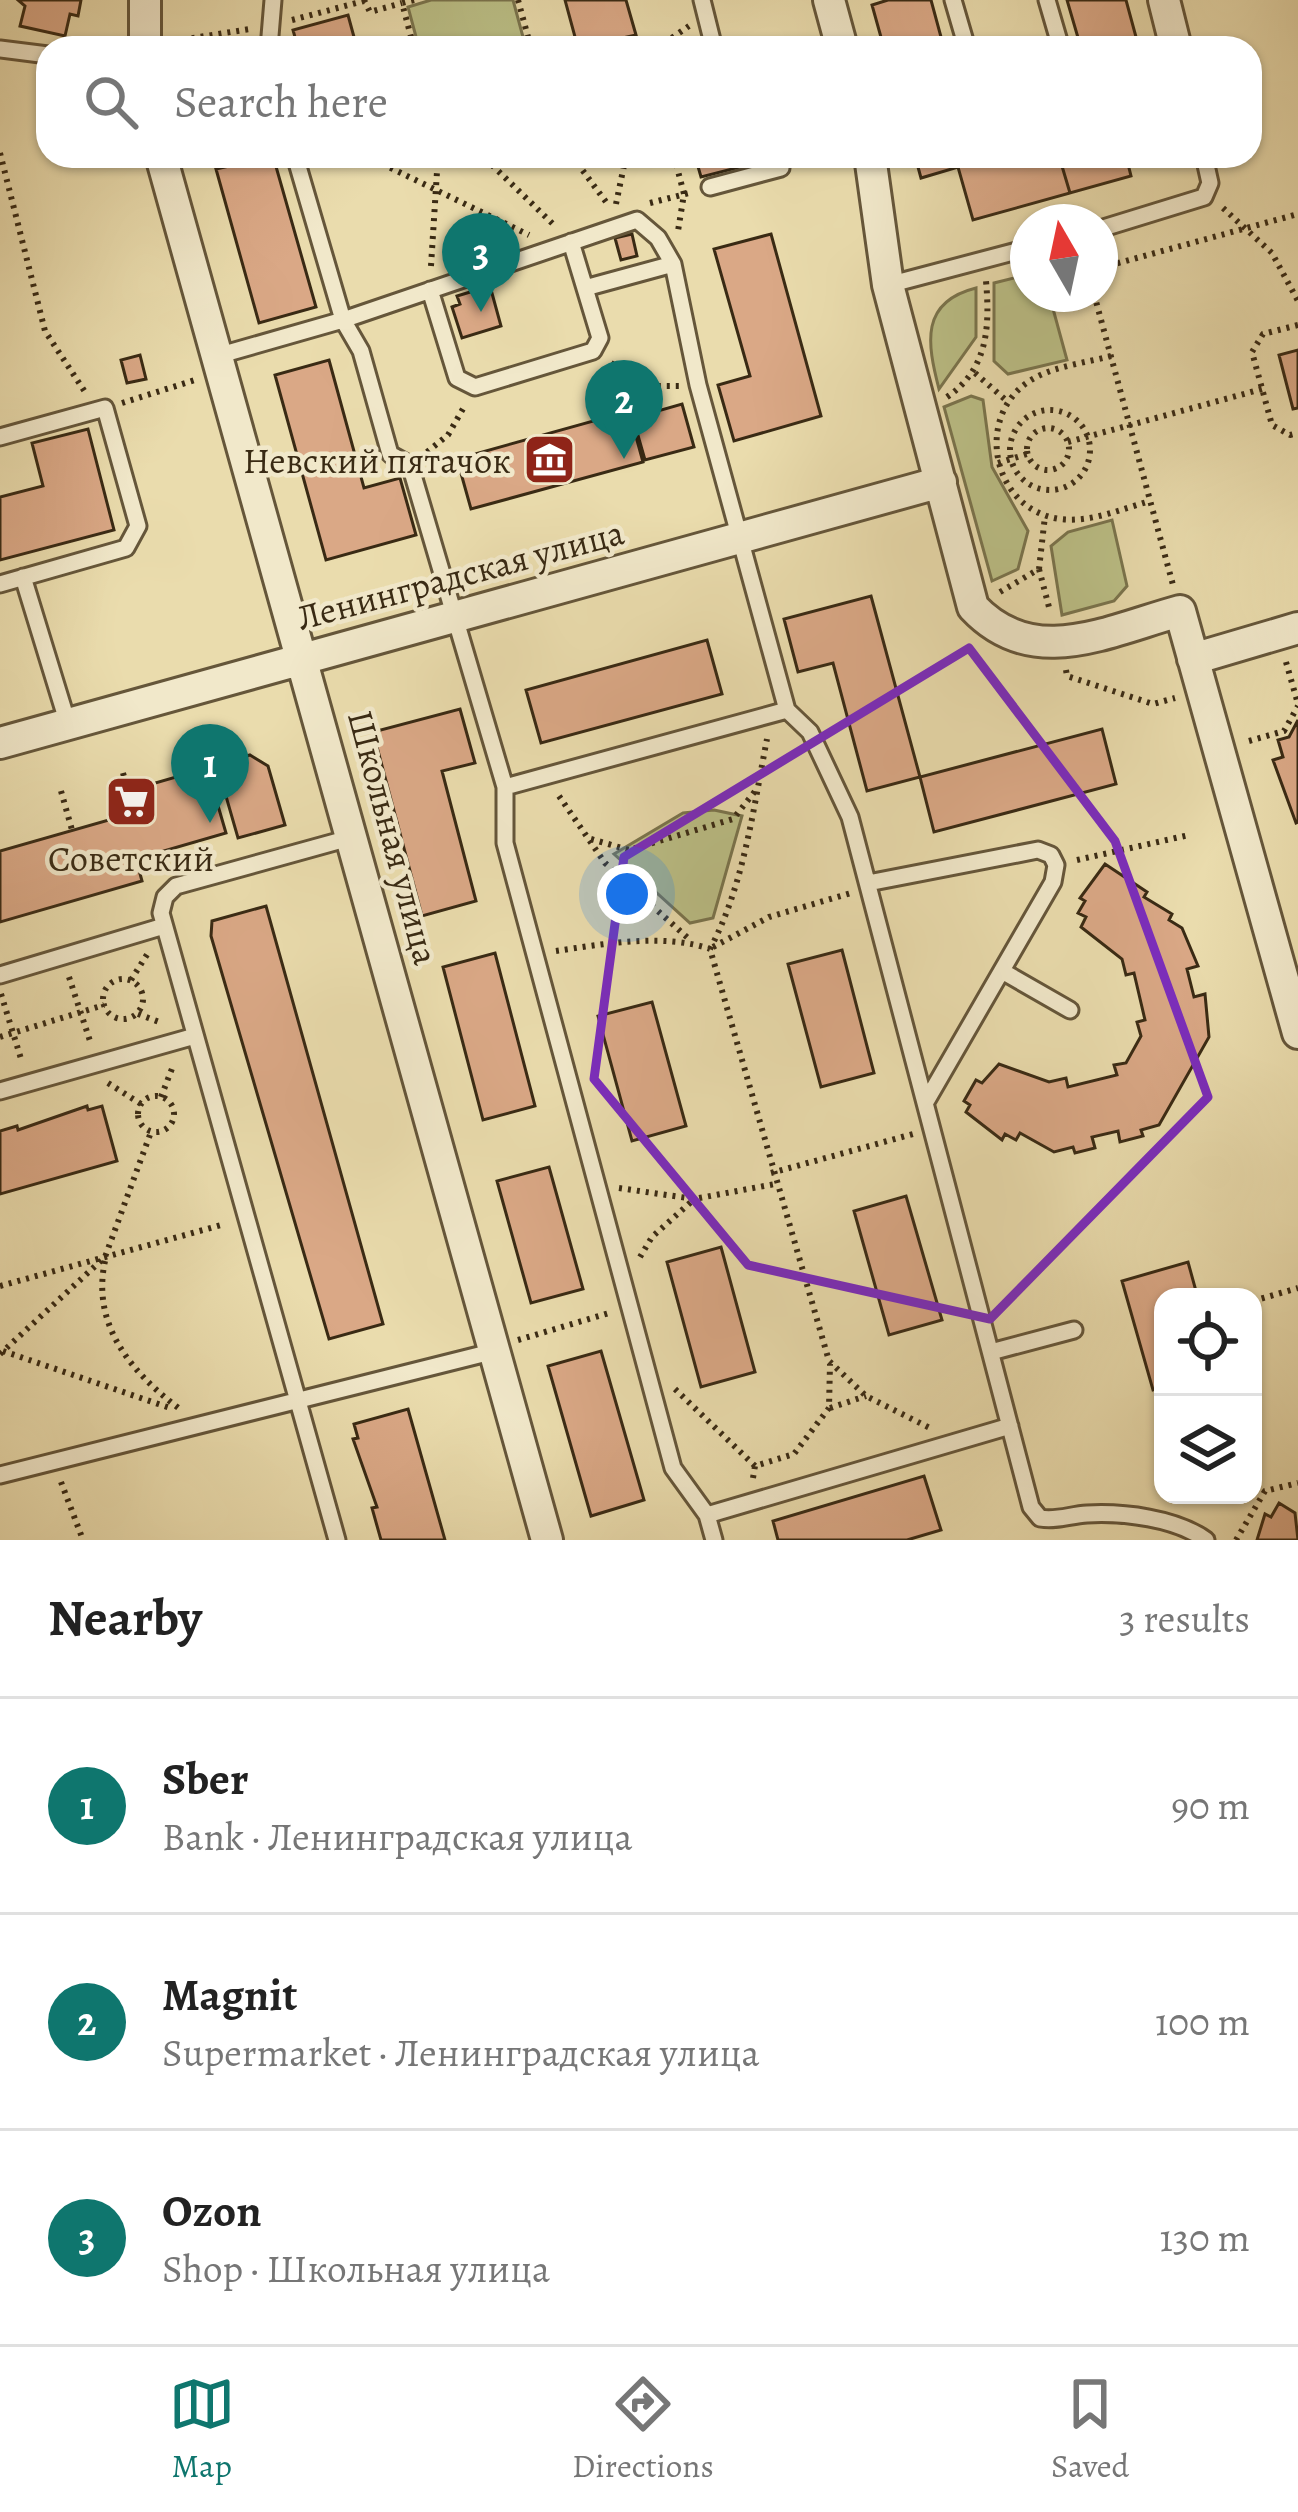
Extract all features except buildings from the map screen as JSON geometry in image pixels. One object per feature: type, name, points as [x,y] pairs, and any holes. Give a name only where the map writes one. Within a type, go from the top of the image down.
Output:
[{"type":"street","points":[[145,0],[145,36]]},
{"type":"street","points":[[830,0],[839,36]]},
{"type":"street","points":[[1164,0],[1173,36]]},
{"type":"street","name":"Школьная улица","points":[[164,168],[502,1347],[547,1540]]},
{"type":"street","points":[[872,168],[888,285],[974,607],[993,628],[1025,643],[1059,643],[1180,611],[1298,1033]]},
{"type":"street","name":"Ленинградская улица","points":[[0,743],[940,482]]},
{"type":"street","points":[[1193,659],[1298,628]]},
{"type":"lane","points":[[270,36],[273,0]]},
{"type":"lane","points":[[953,0],[964,36]]},
{"type":"lane","points":[[1047,0],[1058,36]]},
{"type":"lane","points":[[0,50],[36,54]]},
{"type":"lane","points":[[299,168],[343,320],[362,352],[390,454],[410,465],[452,616],[472,668],[505,787],[506,843],[673,1468],[707,1515],[714,1540]]},
{"type":"lane","points":[[710,187],[781,168]]},
{"type":"lane","points":[[1118,223],[1204,196],[1210,183],[1207,168]]},
{"type":"lane","points":[[217,356],[343,320],[566,236],[637,220],[658,238],[673,264],[698,386],[779,712],[810,732],[831,768],[868,883],[1031,1507],[1040,1518],[1111,1513],[1152,1520],[1206,1540]]},
{"type":"lane","points":[[430,290],[457,378],[475,387],[592,351],[600,338],[566,236]]},
{"type":"lane","points":[[888,285],[1010,253]]},
{"type":"lane","points":[[585,288],[673,264]]},
{"type":"lane","points":[[0,437],[105,408],[138,526],[126,548],[0,584]]},
{"type":"lane","points":[[23,577],[68,724]]},
{"type":"lane","points":[[505,787],[779,712]]},
{"type":"lane","points":[[337,1540],[164,926],[164,897],[176,886],[353,837]]},
{"type":"lane","points":[[868,883],[1038,850],[1051,855],[1056,865],[1053,882],[927,1100]]},
{"type":"lane","points":[[0,975],[164,926]]},
{"type":"lane","points":[[1002,970],[1070,1010]]},
{"type":"lane","points":[[0,1091],[195,1036]]},
{"type":"lane","points":[[991,1352],[1074,1330]]},
{"type":"lane","points":[[0,1474],[502,1347]]},
{"type":"lane","points":[[707,1515],[1010,1426]]},
{"type":"path","points":[[364,0],[370,12],[414,0]]},
{"type":"path","points":[[518,0],[528,36]]},
{"type":"path","points":[[402,3],[411,36]]},
{"type":"path","points":[[671,36],[704,8]]},
{"type":"path","points":[[0,153],[45,331],[79,386],[105,408],[185,387],[217,356]]},
{"type":"path","points":[[391,168],[536,239]]},
{"type":"path","points":[[430,290],[437,168]]},
{"type":"path","points":[[495,168],[566,236]]},
{"type":"path","points":[[581,168],[614,213],[623,168]]},
{"type":"path","points":[[673,264],[684,194],[677,168]]},
{"type":"path","points":[[1204,196],[1272,253],[1298,301]]},
{"type":"path","points":[[1118,263],[1298,216]]},
{"type":"path","points":[[944,399],[975,373],[988,323],[987,292]]},
{"type":"path","points":[[1099,312],[1180,611]]},
{"type":"path","points":[[1298,325],[1263,334],[1252,352],[1272,425],[1290,435],[1298,433]]},
{"type":"path","points":[[592,351],[644,386],[698,386]]},
{"type":"path","points":[[1111,356],[1046,373],[1008,402],[996,432],[998,463],[1016,496],[1046,516],[1081,520],[1150,501]]},
{"type":"path","points":[[975,373],[1008,402]]},
{"type":"path","points":[[410,465],[448,435],[475,387]]},
{"type":"path","points":[[1068,442],[1262,389]]},
{"type":"path","points":[[1038,411],[1073,416],[1089,436],[1085,470],[1057,490],[1033,487],[1010,459],[1012,435],[1038,411]]},
{"type":"path","points":[[1042,428],[1058,430],[1068,442],[1067,459],[1054,469],[1037,467],[1028,454],[1029,438],[1042,428]]},
{"type":"path","points":[[998,463],[1028,454]]},
{"type":"path","points":[[1046,516],[1039,569],[1051,615]]},
{"type":"path","points":[[1002,591],[1039,569]]},
{"type":"path","points":[[1249,741],[1284,731],[1298,705],[1286,662]]},
{"type":"path","points":[[1064,664],[1067,676],[1153,704],[1184,695]]},
{"type":"path","points":[[779,712],[738,877],[710,949],[830,1361],[829,1408]]},
{"type":"path","points":[[177,758],[182,776]]},
{"type":"path","points":[[123,773],[128,791]]},
{"type":"path","points":[[546,776],[605,863],[693,943]]},
{"type":"path","points":[[588,838],[629,850],[733,819],[757,789]]},
{"type":"path","points":[[61,790],[72,830]]},
{"type":"path","points":[[1056,865],[1189,835]]},
{"type":"path","points":[[536,955],[606,944],[693,943],[710,949],[769,917],[868,883]]},
{"type":"path","points":[[62,956],[102,1079],[141,1104]]},
{"type":"path","points":[[117,980],[137,984],[144,998],[138,1014],[122,1020],[104,1005],[105,990],[117,980]]},
{"type":"path","points":[[0,991],[29,1083]]},
{"type":"path","points":[[0,1036],[104,1005]]},
{"type":"path","points":[[141,1104],[161,1096],[175,1113],[163,1132],[152,1132]]},
{"type":"path","points":[[141,1104],[138,1115],[152,1132]]},
{"type":"path","points":[[772,1172],[934,1129]]},
{"type":"path","points":[[105,1257],[0,1352],[186,1414],[147,1384],[110,1329],[101,1301],[105,1257],[152,1132]]},
{"type":"path","points":[[598,1187],[694,1199],[775,1184]]},
{"type":"path","points":[[621,1274],[694,1199]]},
{"type":"path","points":[[0,1286],[246,1219]]},
{"type":"path","points":[[1262,1298],[1298,1288]]},
{"type":"path","points":[[502,1347],[630,1307]]},
{"type":"path","points":[[830,1361],[866,1396],[952,1443]]},
{"type":"path","points":[[650,1382],[668,1383],[755,1466]]},
{"type":"path","points":[[755,1466],[794,1454],[829,1408],[866,1396]]},
{"type":"path","points":[[54,1461],[83,1540]]},
{"type":"path","points":[[748,1503],[755,1466]]},
{"type":"path","points":[[1236,1540],[1265,1491],[1298,1484]]},
{"type":"highlighted area","points":[[969,648],[1115,841],[1208,1097],[990,1319],[748,1265],[594,1079],[624,857]]},
{"type":"green space","points":[[431,0],[513,0],[523,36],[416,36],[408,7]]},
{"type":"green space","points":[[1010,279],[1010,312],[1054,312],[1067,360],[1008,374],[994,361],[994,283]]},
{"type":"green space","points":[[976,288],[976,337],[939,389],[932,326],[945,303]]},
{"type":"green space","points":[[971,396],[983,400],[992,467],[1028,531],[1018,569],[992,581],[944,407]]},
{"type":"green space","points":[[1112,520],[1127,586],[1114,601],[1062,615],[1051,546],[1068,532]]},
{"type":"green space","points":[[714,810],[742,816],[713,918],[690,923],[614,854],[683,813]]},
{"type":"place","name":"Ozon","points":[[481,312]]},
{"type":"place","name":"Magnit","points":[[624,459]]},
{"type":"place","name":"Невский пятачок","points":[[550,460]]},
{"type":"place","name":"Советский","points":[[131,802]]},
{"type":"place","name":"Sber","points":[[210,823]]}]
